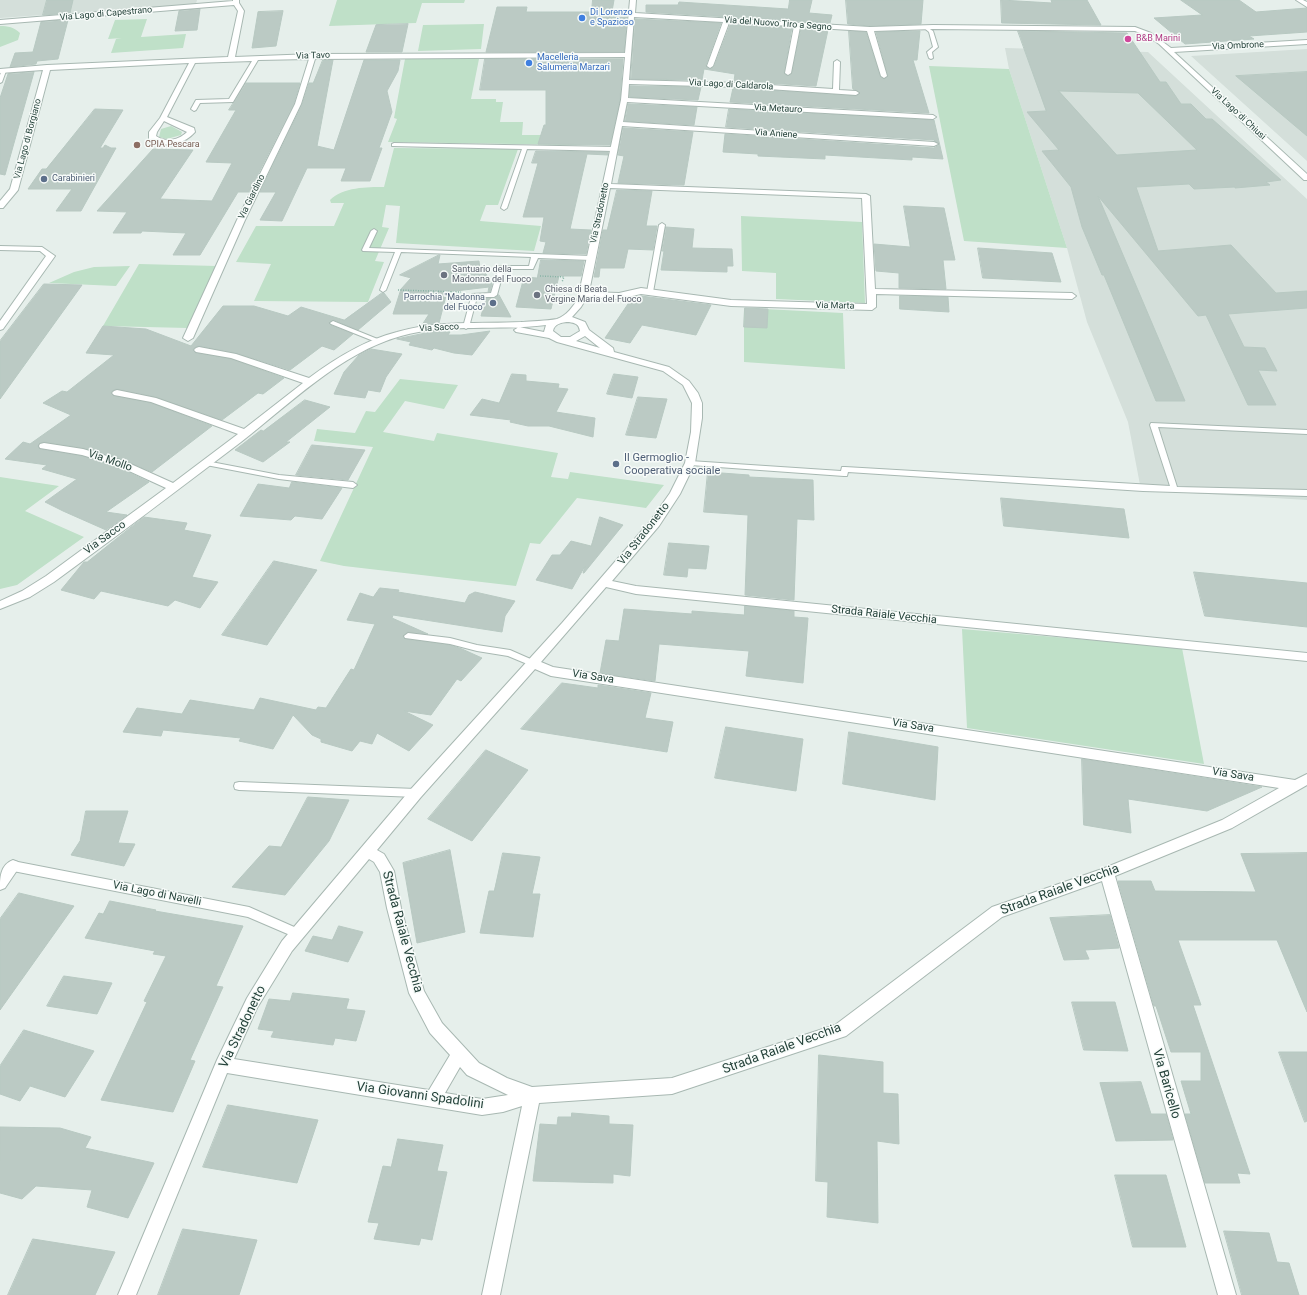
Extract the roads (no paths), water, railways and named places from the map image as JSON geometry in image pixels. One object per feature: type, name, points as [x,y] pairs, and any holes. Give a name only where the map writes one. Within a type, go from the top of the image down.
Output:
[{"type":"street","name":"Via Stradonetto","points":[[618,354],[600,343],[585,329],[583,297],[624,100],[633,0]]},
{"type":"street","name":"Via Lago di Capestrano","points":[[0,22],[236,1]]},
{"type":"street","points":[[231,60],[241,11],[236,1]]},
{"type":"street","name":"Via del Nuovo Tiro a Segno","points":[[632,15],[797,26],[895,30],[925,27],[1135,29],[1144,31],[1154,37],[1169,50]]},
{"type":"street","points":[[710,66],[726,21]]},
{"type":"street","points":[[788,73],[797,26]]},
{"type":"street","points":[[870,29],[884,76]]},
{"type":"street","name":"Via Ombrone","points":[[1169,50],[1307,42]]},
{"type":"street","name":"Via Lago di Chiusi","points":[[1169,50],[1307,178]]},
{"type":"street","name":"Via Tavo","points":[[2,71],[47,67],[313,56],[627,55]]},
{"type":"street","name":"Via Giardino","points":[[188,338],[241,220],[298,104],[313,56]]},
{"type":"street","points":[[194,109],[198,101],[231,102],[256,59]]},
{"type":"street","points":[[163,118],[186,127],[191,130],[191,132],[186,137],[169,142],[156,140],[152,135],[163,118],[193,61]]},
{"type":"street","points":[[836,92],[837,62]]},
{"type":"street","name":"Via Lago di Borgiano","points":[[0,206],[14,190],[47,67]]},
{"type":"street","name":"Via Lago di Caldarola","points":[[626,82],[739,85],[856,93]]},
{"type":"street","name":"Via Metauro","points":[[624,100],[933,117]]},
{"type":"street","name":"Via Aniene","points":[[619,124],[934,144]]},
{"type":"street","points":[[606,186],[866,196],[871,291],[1072,296]]},
{"type":"street","points":[[0,248],[42,249],[51,256],[0,327]]},
{"type":"street","name":"Via Marta","points":[[583,297],[608,297],[621,296],[633,292],[650,292],[731,303],[872,307],[871,291]]},
{"type":"street","points":[[551,336],[548,328],[574,310],[583,297]]},
{"type":"street","name":"Via Sacco","points":[[0,605],[41,585],[206,463],[311,382],[357,350],[396,334],[417,329],[502,326],[559,320],[576,320],[585,329]]},
{"type":"street","name":"Via Sacco","points":[[502,326],[551,336],[562,340]]},
{"type":"street","points":[[562,340],[577,338],[585,329]]},
{"type":"street","name":"Via Stradonetto","points":[[127,1295],[223,1065],[252,1003],[286,946],[416,793],[605,583],[655,523],[675,494],[690,463],[696,432],[697,403],[693,392],[686,383],[666,368],[562,340]]},
{"type":"street","points":[[199,350],[233,356],[311,382]]},
{"type":"street","points":[[117,393],[153,400],[245,433]]},
{"type":"street","name":"Via Mollo","points":[[44,446],[83,452],[120,463],[174,487]]},
{"type":"street","name":"Strada Raiale Vecchia","points":[[605,583],[636,590],[1307,657]]},
{"type":"street","name":"Via Sava","points":[[532,663],[551,671],[1301,782]]},
{"type":"street","name":"Strada Raiale Vecchia","points":[[367,851],[379,858],[387,870],[394,908],[417,993],[436,1028],[473,1069],[503,1085],[532,1095],[672,1086],[840,1031],[996,912],[1108,873],[1227,824],[1301,782]]},
{"type":"street","points":[[0,884],[13,866]]},
{"type":"street","name":"Via Baricello","points":[[1108,873],[1141,998],[1227,1295]]},
{"type":"street","points":[[432,1100],[459,1054]]},
{"type":"street","name":"Via Giovanni Spadolini","points":[[223,1065],[482,1107],[503,1104],[532,1095]]},
{"type":"street","points":[[491,1295],[532,1095]]},
{"type":"lane","points":[[925,27],[931,31],[936,47],[929,52],[931,58]]},
{"type":"lane","points":[[0,82],[2,71]]},
{"type":"lane","points":[[394,145],[614,149]]},
{"type":"lane","points":[[504,208],[525,147]]},
{"type":"lane","points":[[650,292],[662,226]]},
{"type":"lane","points":[[374,232],[365,250],[399,250],[591,258]]},
{"type":"lane","points":[[383,290],[399,250]]},
{"type":"lane","points":[[466,327],[474,295],[494,295],[501,267],[532,268],[535,256]]},
{"type":"lane","points":[[333,323],[378,341]]},
{"type":"lane","points":[[1174,488],[1154,425],[1307,432]]},
{"type":"lane","points":[[206,463],[279,477],[353,485]]},
{"type":"lane","points":[[690,463],[844,474],[845,468],[1143,488],[1307,493]]},
{"type":"lane","points":[[408,636],[450,641],[477,648],[510,653],[532,663]]},
{"type":"lane","points":[[239,786],[416,793]]},
{"type":"lane","name":"Via Lago di Navelli","points":[[13,866],[249,912],[297,933]]},
{"type":"place","name":"Di Lorenzo e Spazioso","points":[[582,18]]},
{"type":"place","name":"B&B Marini","points":[[1128,39]]},
{"type":"place","name":"Macelleria Salumeria Marzari","points":[[529,63]]},
{"type":"place","name":"CPIA Pescara","points":[[137,145]]},
{"type":"place","name":"Carabinieri","points":[[44,179]]},
{"type":"place","name":"Santuario della Madonna del Fuoco","points":[[444,275]]},
{"type":"place","name":"Chiesa di Beata Vergine Maria del Fuoco","points":[[537,295]]},
{"type":"place","name":"Parrochia \"Madonna del Fuoco\"","points":[[493,303]]},
{"type":"place","name":"Il Germoglio - Cooperativa sociale","points":[[616,464]]}]
